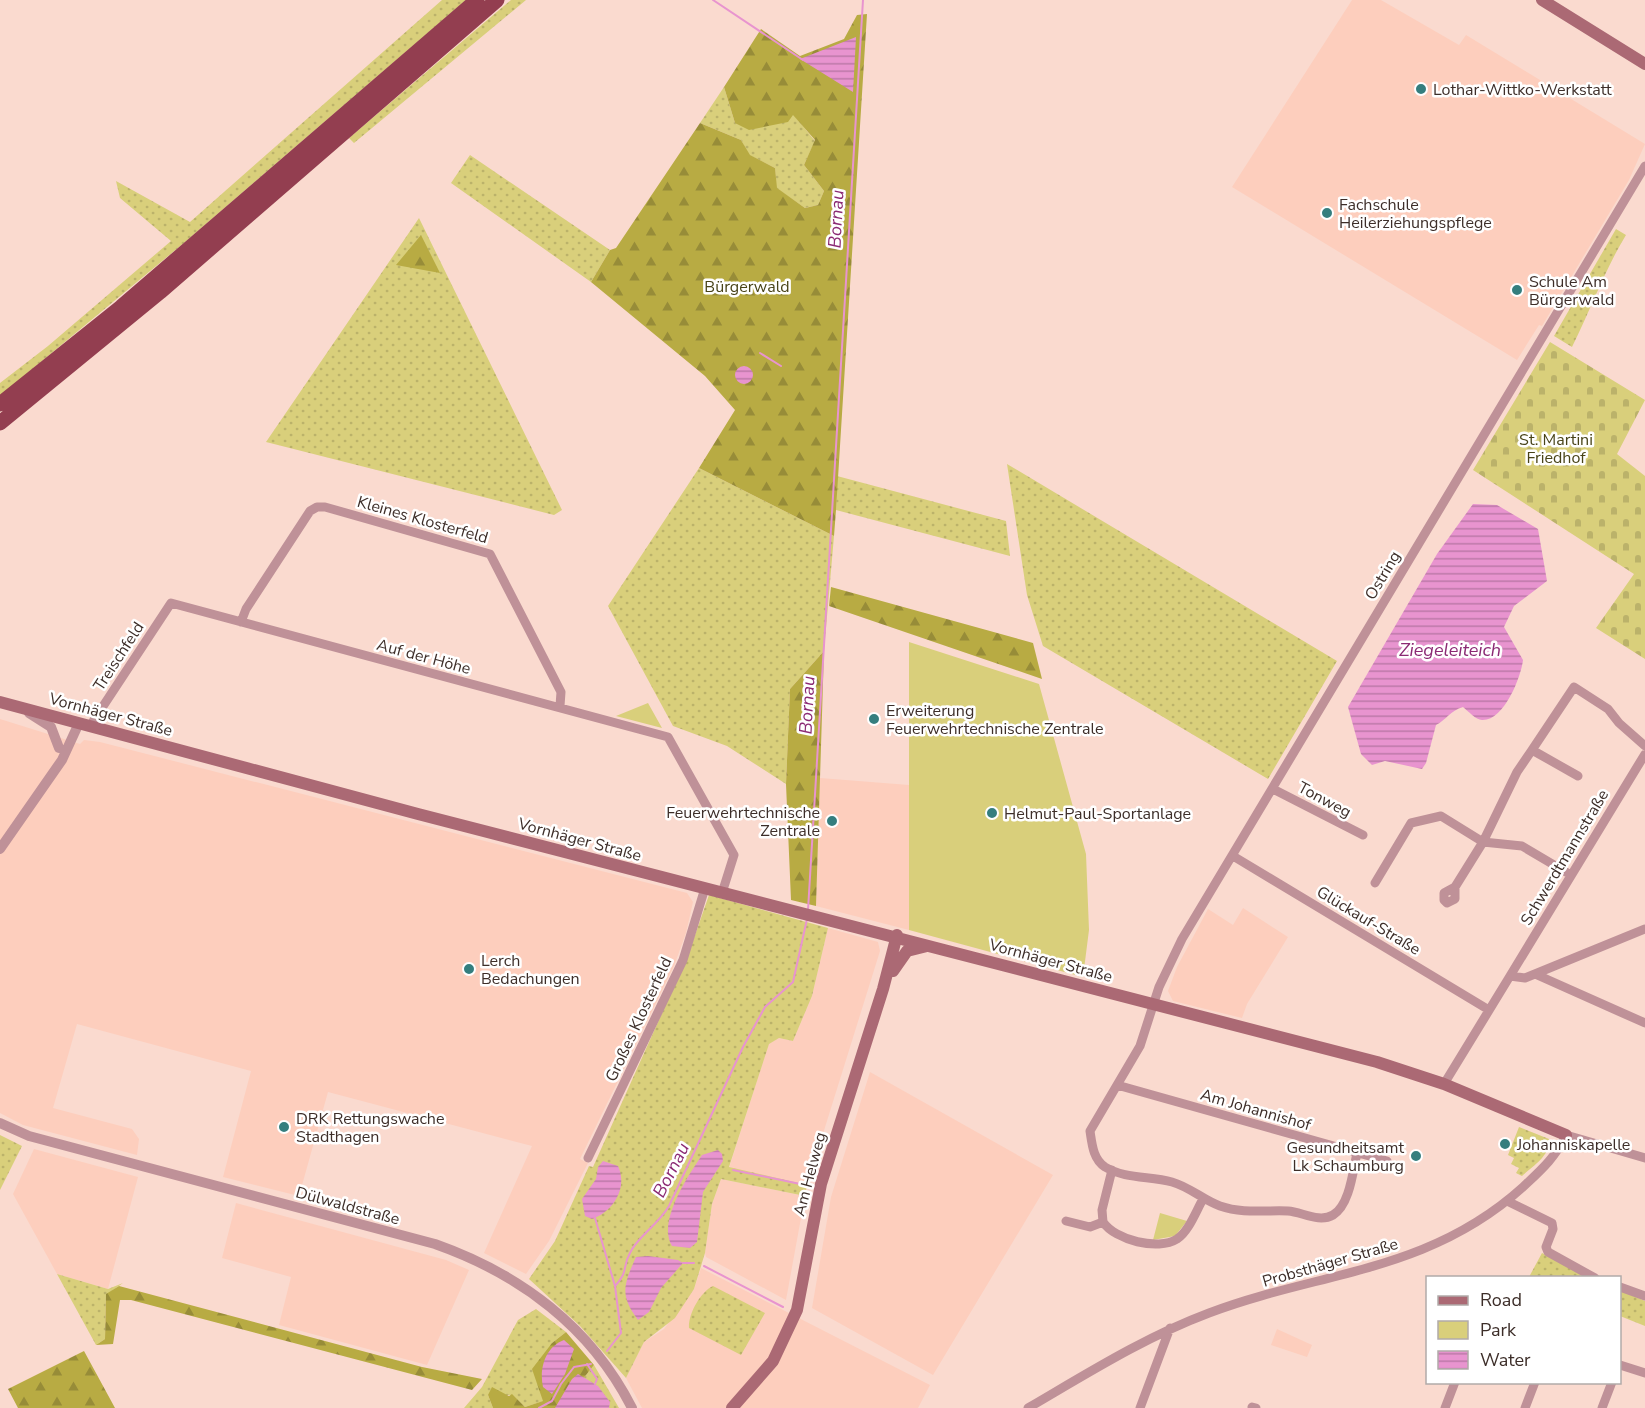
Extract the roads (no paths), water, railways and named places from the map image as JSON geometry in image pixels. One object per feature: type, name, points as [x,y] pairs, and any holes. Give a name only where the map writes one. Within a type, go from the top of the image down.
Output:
[{"type":"highway","points":[[0,404],[121,307],[477,0]]},
{"type":"highway","points":[[0,423],[160,292],[497,0]]},
{"type":"main road","points":[[1542,0],[1645,64]]},
{"type":"main road","name":"Vornhäger Straße","points":[[0,702],[722,893],[897,935],[1153,1005],[1377,1062],[1444,1084],[1566,1135]]},
{"type":"main road","name":"Am Helweg","points":[[732,1408],[773,1360],[797,1310],[820,1184],[883,989],[897,935]]},
{"type":"main road","points":[[883,989],[903,955],[918,946],[934,945]]},
{"type":"street","name":"Ostring","points":[[1153,1005],[1179,944],[1641,184],[1645,166]]},
{"type":"street","name":"Kleines Klosterfeld","points":[[241,622],[246,609],[310,511],[317,507],[325,507],[490,554],[561,692],[560,706]]},
{"type":"street","name":"Auf der Höhe","points":[[171,603],[560,706],[668,737],[734,855],[722,893]]},
{"type":"street","name":"Treischfeld","points":[[85,724],[171,603]]},
{"type":"street","points":[[1455,887],[1483,842],[1517,772],[1574,687],[1608,709],[1619,723],[1645,746]]},
{"type":"street","points":[[16,706],[51,727],[59,748]]},
{"type":"street","points":[[50,774],[66,719]]},
{"type":"street","points":[[0,849],[85,724]]},
{"type":"street","points":[[1532,750],[1578,776]]},
{"type":"street","name":"Schwerdtmannstraße","points":[[1444,1084],[1645,754]]},
{"type":"street","name":"Tonweg","points":[[1273,789],[1364,836]]},
{"type":"street","points":[[1375,883],[1411,823],[1442,816],[1483,842],[1522,846],[1571,875]]},
{"type":"street","name":"Glückauf-Straße","points":[[1233,856],[1489,1010]]},
{"type":"street","name":"Großes Klosterfeld","points":[[588,1158],[683,960],[705,888]]},
{"type":"street","points":[[1510,976],[1525,978],[1645,929]]},
{"type":"street","points":[[1535,974],[1645,1023]]},
{"type":"street","points":[[1153,1005],[1140,1046],[1090,1131],[1093,1151],[1098,1160],[1112,1170],[1170,1181],[1186,1187],[1203,1199],[1238,1211],[1289,1211],[1325,1218],[1341,1209],[1357,1153]]},
{"type":"street","name":"Am Johannishof","points":[[1117,1085],[1387,1161]]},
{"type":"street","name":"Dülwaldstraße","points":[[0,1123],[29,1136],[425,1241],[462,1253],[517,1282],[561,1315],[601,1358],[632,1408]]},
{"type":"street","name":"Vornhäger Straße","points":[[1566,1135],[1645,1158]]},
{"type":"street","name":"Probsthäger Straße","points":[[1028,1408],[1170,1328],[1242,1302],[1402,1259],[1474,1223],[1507,1201],[1554,1156],[1566,1135]]},
{"type":"street","points":[[1112,1170],[1102,1210],[1103,1222],[1117,1234],[1132,1239],[1161,1243],[1174,1240],[1180,1236],[1203,1199]]},
{"type":"street","points":[[1507,1201],[1552,1223],[1553,1229],[1546,1247],[1548,1252],[1591,1276]]},
{"type":"street","points":[[1066,1221],[1090,1227],[1103,1222]]},
{"type":"street","points":[[1621,1287],[1645,1296]]},
{"type":"street","points":[[1140,1408],[1170,1328]]},
{"type":"street","points":[[1621,1365],[1645,1373]]},
{"type":"street","points":[[1445,1408],[1455,1384]]},
{"type":"street","points":[[1525,1408],[1535,1384]]},
{"type":"street","points":[[1602,1408],[1612,1384]]},
{"type":"water","points":[[856,37],[853,92],[800,59]]},
{"type":"water","points":[[740,366],[748,366],[753,371],[751,382],[740,384],[735,379],[735,371]]},
{"type":"water","name":"Ziegeleiteich","points":[[1473,504],[1497,505],[1538,529],[1547,581],[1514,606],[1504,627],[1523,660],[1519,677],[1504,706],[1490,718],[1480,720],[1463,707],[1455,710],[1436,725],[1426,763],[1422,769],[1385,761],[1372,765],[1361,754],[1348,707],[1437,554]]},
{"type":"water","points":[[718,1150],[722,1154],[723,1161],[703,1192],[697,1242],[690,1248],[672,1246],[668,1236],[668,1225],[676,1199],[702,1155]]},
{"type":"water","points":[[603,1161],[618,1166],[621,1174],[620,1190],[613,1204],[592,1219],[585,1216],[582,1199],[596,1179],[598,1167]]},
{"type":"water","points":[[648,1256],[678,1260],[683,1263],[661,1288],[649,1312],[638,1320],[628,1303],[626,1282],[636,1257]]},
{"type":"water","points":[[564,1340],[574,1349],[565,1374],[552,1394],[543,1387],[543,1366],[552,1348]]},
{"type":"water","points":[[578,1374],[598,1386],[610,1402],[609,1408],[555,1408],[572,1379]]},
{"type":"waterway","points":[[713,0],[803,60]]},
{"type":"waterway","name":"Bornau","points":[[808,910],[863,0]]},
{"type":"waterway","points":[[760,353],[781,366]]},
{"type":"waterway","name":"Bornau","points":[[607,1351],[621,1333],[615,1286],[624,1273],[633,1247],[669,1206],[743,1047],[765,1007],[793,982],[807,919]]},
{"type":"waterway","points":[[733,1170],[805,1185]]},
{"type":"waterway","points":[[595,1218],[615,1286]]},
{"type":"waterway","points":[[683,1263],[694,1263]]},
{"type":"waterway","points":[[704,1266],[783,1307]]},
{"type":"waterway","points":[[587,1364],[597,1379],[595,1384]]},
{"type":"waterway","name":"Bornau","points":[[539,1408],[552,1401],[574,1367],[591,1364]]},
{"type":"place","name":"Lothar-Wittko-Werkstatt","points":[[1421,89]]},
{"type":"place","name":"Fachschule Heilerziehungspflege","points":[[1327,213]]},
{"type":"place","name":"Schule Am Bürgerwald","points":[[1517,290]]},
{"type":"place","name":"Erweiterung Feuerwehrtechnische Zentrale","points":[[874,719]]},
{"type":"place","name":"Helmut-Paul-Sportanlage","points":[[992,813]]},
{"type":"place","name":"Feuerwehrtechnische Zentrale","points":[[832,821]]},
{"type":"place","name":"Lerch Bedachungen","points":[[469,969]]},
{"type":"place","name":"DRK Rettungswache Stadthagen","points":[[284,1127]]},
{"type":"place","name":"Johanniskapelle","points":[[1505,1144]]},
{"type":"place","name":"Gesundheitsamt Lk Schaumburg","points":[[1416,1156]]},
{"type":"park label","name":"Bürgerwald","points":[[747,286]]},
{"type":"park label","name":"St. Martini Friedhof","points":[[1556,448]]}]
